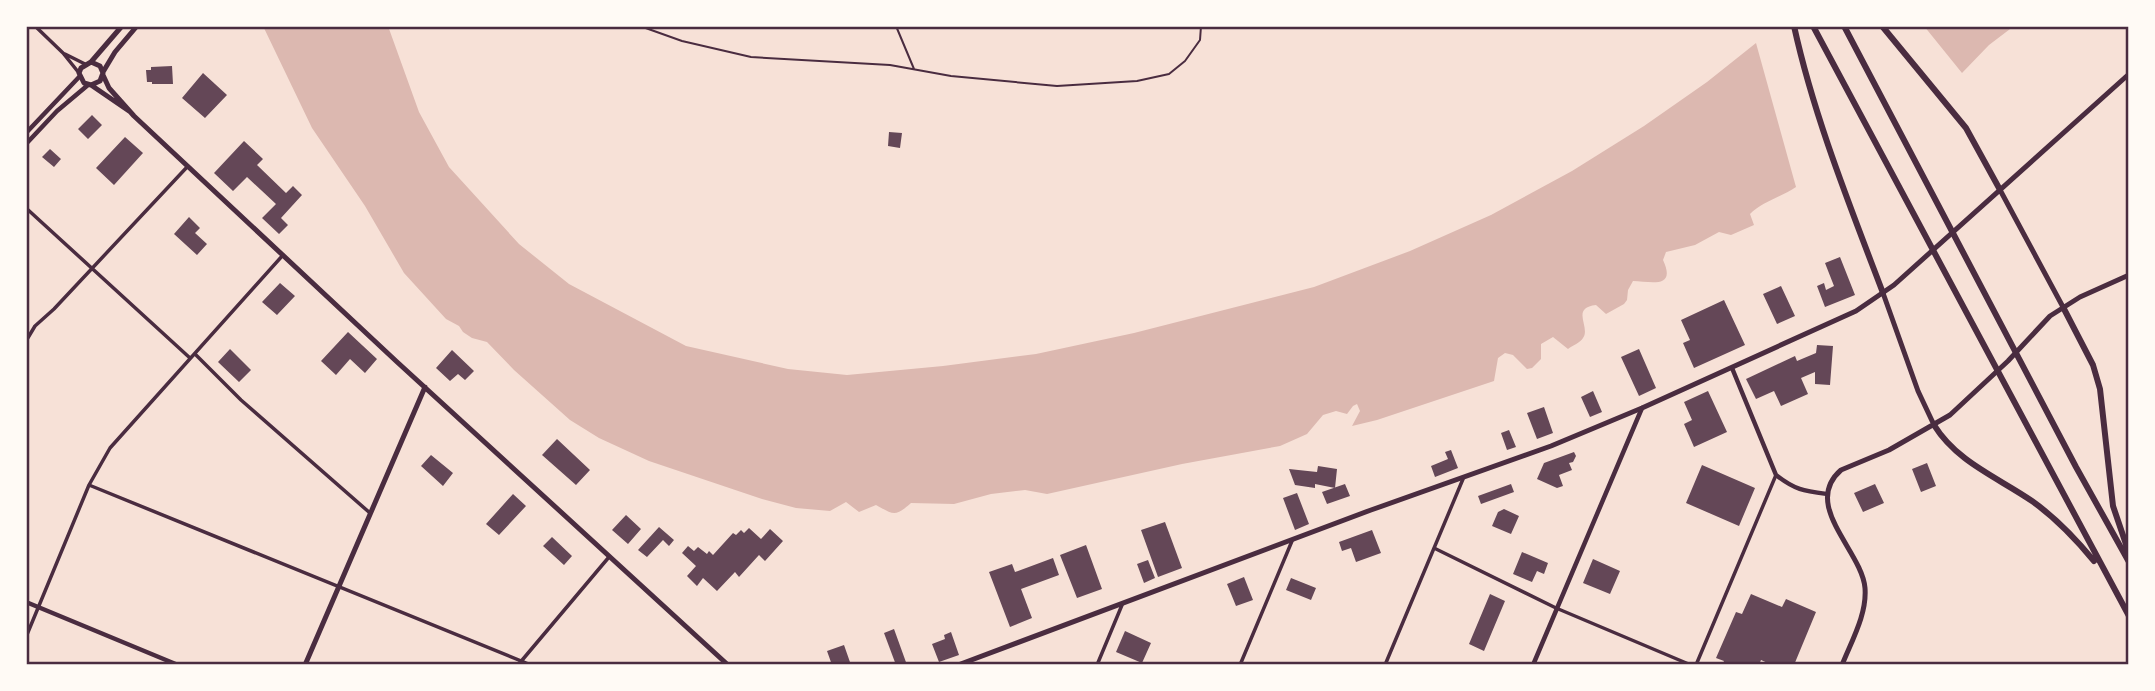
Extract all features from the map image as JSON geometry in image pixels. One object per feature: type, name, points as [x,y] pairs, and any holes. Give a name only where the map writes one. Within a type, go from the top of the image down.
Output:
[{"type":"highway","points":[[1794,26],[1800,54],[1824,127],[1883,293]]},
{"type":"highway","points":[[1814,26],[2129,616]]},
{"type":"highway","points":[[1844,26],[2129,562]]},
{"type":"highway","points":[[1882,26],[1966,128],[1999,188]]},
{"type":"highway","points":[[2063,307],[2093,365],[2100,388],[2113,506],[2129,554]]},
{"type":"highway","points":[[1934,425],[1962,457],[2054,518],[2104,572]]},
{"type":"main road","points":[[122,26],[80,74],[90,85],[131,112]]},
{"type":"main road","points":[[90,85],[100,81],[115,52],[138,26]]},
{"type":"main road","points":[[88,63],[100,66],[109,88],[188,166],[728,665]]},
{"type":"main road","points":[[958,665],[1551,446],[1856,311],[1883,293],[2129,74]]},
{"type":"main road","points":[[1999,188],[2063,307]]},
{"type":"main road","points":[[1842,665],[1865,607],[1865,583],[1833,519],[1827,494],[1829,484],[1841,470],[1889,450],[1934,425],[1968,400],[2050,316],[2080,297],[2129,275]]},
{"type":"main road","points":[[1883,293],[1918,391],[1934,425]]},
{"type":"main road","points":[[305,665],[425,387]]},
{"type":"street","points":[[26,133],[80,74],[35,26]]},
{"type":"street","points":[[63,53],[88,63]]},
{"type":"street","points":[[26,144],[57,111],[90,85]]},
{"type":"street","points":[[26,341],[35,326],[188,166]]},
{"type":"street","points":[[26,208],[190,358]]},
{"type":"street","points":[[26,637],[89,485],[110,448],[283,255]]},
{"type":"street","points":[[195,355],[370,513]]},
{"type":"street","points":[[1732,368],[1776,475],[1790,486],[1804,492],[1827,494]]},
{"type":"street","points":[[1533,665],[1642,408]]},
{"type":"street","points":[[1434,548],[1556,608],[1694,665],[1776,475]]},
{"type":"street","points":[[1385,665],[1463,479]]},
{"type":"street","points":[[89,485],[531,665]]},
{"type":"street","points":[[1240,665],[1293,540]]},
{"type":"street","points":[[518,665],[520,659],[610,557]]},
{"type":"street","points":[[26,602],[178,665]]},
{"type":"street","points":[[1097,665],[1122,605]]},
{"type":"lane","points":[[640,26],[682,41],[751,57],[890,65],[951,76],[1057,86],[1137,81],[1169,74],[1185,61],[1200,40],[1201,26]]},
{"type":"lane","points":[[897,26],[915,70]]},
{"type":"shaded area","points":[[263,26],[388,26],[419,112],[449,167],[519,244],[569,284],[686,346],[788,369],[847,375],[1036,354],[1134,333],[1314,287],[1410,251],[1491,215],[1572,171],[1644,126],[1707,82],[1756,43],[1796,187],[1750,214],[1754,225],[1731,235],[1719,232],[1695,245],[1666,252],[1663,260],[1666,270],[1664,280],[1633,281],[1624,304],[1606,314],[1596,305],[1588,307],[1583,314],[1585,334],[1568,349],[1553,337],[1541,344],[1541,359],[1527,369],[1513,355],[1505,353],[1498,358],[1494,381],[1377,420],[1352,426],[1360,411],[1357,404],[1347,414],[1336,411],[1323,415],[1307,434],[1280,446],[1182,464],[1047,494],[1025,490],[991,494],[954,504],[911,503],[894,513],[876,505],[859,512],[846,502],[830,511],[796,508],[649,461],[599,438],[570,420],[487,342],[472,338],[446,319],[404,273],[365,206],[312,128]]},
{"type":"shaded area","points":[[1924,26],[2014,26],[1989,45],[1962,73]]},
{"type":"building","points":[[172,66],[173,84],[147,82],[146,70],[151,70],[151,67]]},
{"type":"building","points":[[203,73],[227,95],[205,118],[182,98]]},
{"type":"building","points":[[92,115],[102,125],[88,139],[78,129]]},
{"type":"building","points":[[889,132],[902,133],[900,148],[888,146]]},
{"type":"building","points":[[125,137],[143,153],[114,185],[96,168]]},
{"type":"building","points":[[244,141],[263,159],[257,165],[286,193],[293,186],[302,195],[281,218],[288,225],[279,234],[262,218],[276,204],[247,177],[233,191],[214,173]]},
{"type":"building","points":[[50,149],[61,159],[54,167],[42,157]]},
{"type":"building","points":[[189,217],[200,228],[195,233],[207,244],[197,255],[174,234]]},
{"type":"building","points":[[1840,257],[1855,295],[1825,307],[1817,286],[1824,283],[1826,290],[1834,286],[1825,263]]},
{"type":"building","points":[[280,283],[295,296],[277,315],[262,302]]},
{"type":"building","points":[[1781,286],[1795,316],[1777,324],[1763,294]]},
{"type":"building","points":[[1724,300],[1745,345],[1694,368],[1683,343],[1690,340],[1681,320]]},
{"type":"building","points":[[348,332],[377,359],[365,373],[350,359],[336,375],[321,361]]},
{"type":"building","points":[[1817,345],[1833,346],[1830,385],[1815,384],[1815,372],[1801,378],[1808,394],[1781,406],[1774,391],[1756,399],[1746,379],[1795,356],[1797,361],[1816,353]]},
{"type":"building","points":[[230,349],[251,370],[239,382],[218,362]]},
{"type":"building","points":[[1639,349],[1656,388],[1639,396],[1621,357]]},
{"type":"building","points":[[452,350],[474,371],[465,380],[458,374],[450,381],[436,368]]},
{"type":"building","points":[[1593,391],[1602,412],[1590,417],[1581,397]]},
{"type":"building","points":[[1708,391],[1727,432],[1694,447],[1684,424],[1692,420],[1684,402]]},
{"type":"building","points":[[1544,407],[1553,433],[1537,439],[1527,413]]},
{"type":"building","points":[[1509,430],[1516,447],[1507,450],[1501,433]]},
{"type":"building","points":[[557,439],[590,470],[576,485],[542,455]]},
{"type":"building","points":[[1451,450],[1458,468],[1435,477],[1431,466],[1448,459],[1445,452]]},
{"type":"building","points":[[1574,452],[1576,456],[1573,462],[1569,463],[1572,470],[1559,475],[1563,486],[1557,488],[1537,479],[1544,463]]},
{"type":"building","points":[[431,455],[453,473],[443,486],[421,466]]},
{"type":"building","points":[[1927,463],[1936,486],[1921,492],[1912,469]]},
{"type":"building","points":[[1702,465],[1755,488],[1739,526],[1686,503]]},
{"type":"building","points":[[1318,466],[1337,469],[1335,488],[1315,484],[1315,488],[1295,485],[1289,469],[1317,472]]},
{"type":"building","points":[[1345,484],[1350,496],[1327,504],[1322,492]]},
{"type":"building","points":[[1511,484],[1514,492],[1481,504],[1478,496]]},
{"type":"building","points":[[1875,484],[1884,503],[1863,512],[1854,493]]},
{"type":"building","points":[[1297,493],[1309,524],[1295,530],[1283,498]]},
{"type":"building","points":[[513,494],[526,506],[499,535],[486,524]]},
{"type":"building","points":[[1504,509],[1519,516],[1511,534],[1492,526],[1498,512]]},
{"type":"building","points":[[626,515],[641,529],[628,544],[612,530]]},
{"type":"building","points":[[1165,522],[1182,568],[1158,577],[1141,530]]},
{"type":"building","points":[[659,527],[674,540],[669,546],[663,540],[647,557],[638,550]]},
{"type":"building","points":[[749,528],[761,539],[770,529],[783,541],[765,561],[759,555],[739,577],[735,572],[717,591],[703,578],[697,586],[687,576],[696,566],[682,553],[688,546],[694,551],[698,547],[713,555],[733,533],[736,535],[741,530],[744,533]]},
{"type":"building","points":[[1372,530],[1381,553],[1356,562],[1351,548],[1342,551],[1339,542]]},
{"type":"building","points":[[552,537],[572,556],[564,565],[543,546]]},
{"type":"building","points":[[1086,545],[1102,589],[1077,598],[1060,555]]},
{"type":"building","points":[[1522,552],[1548,563],[1544,574],[1537,571],[1532,582],[1513,574]]},
{"type":"building","points":[[1053,558],[1059,575],[1021,589],[1032,618],[1010,627],[989,572],[1012,564],[1015,572]]},
{"type":"building","points":[[1593,559],[1620,571],[1610,594],[1583,583]]},
{"type":"building","points":[[1148,560],[1155,578],[1144,583],[1137,564]]},
{"type":"building","points":[[1244,577],[1253,600],[1236,606],[1227,584]]},
{"type":"building","points":[[1291,578],[1316,588],[1311,600],[1286,590]]},
{"type":"building","points":[[1490,594],[1505,601],[1484,651],[1469,644]]},
{"type":"building","points":[[1751,594],[1782,607],[1786,599],[1816,612],[1794,665],[1772,665],[1761,660],[1759,665],[1722,665],[1724,661],[1716,658],[1736,612],[1742,614]]},
{"type":"building","points":[[894,629],[907,665],[896,665],[884,633]]},
{"type":"building","points":[[1125,631],[1151,643],[1142,663],[1116,652]]},
{"type":"building","points":[[951,632],[959,655],[939,662],[932,644],[945,639],[944,635]]},
{"type":"building","points":[[844,645],[851,665],[832,665],[827,651]]}]
